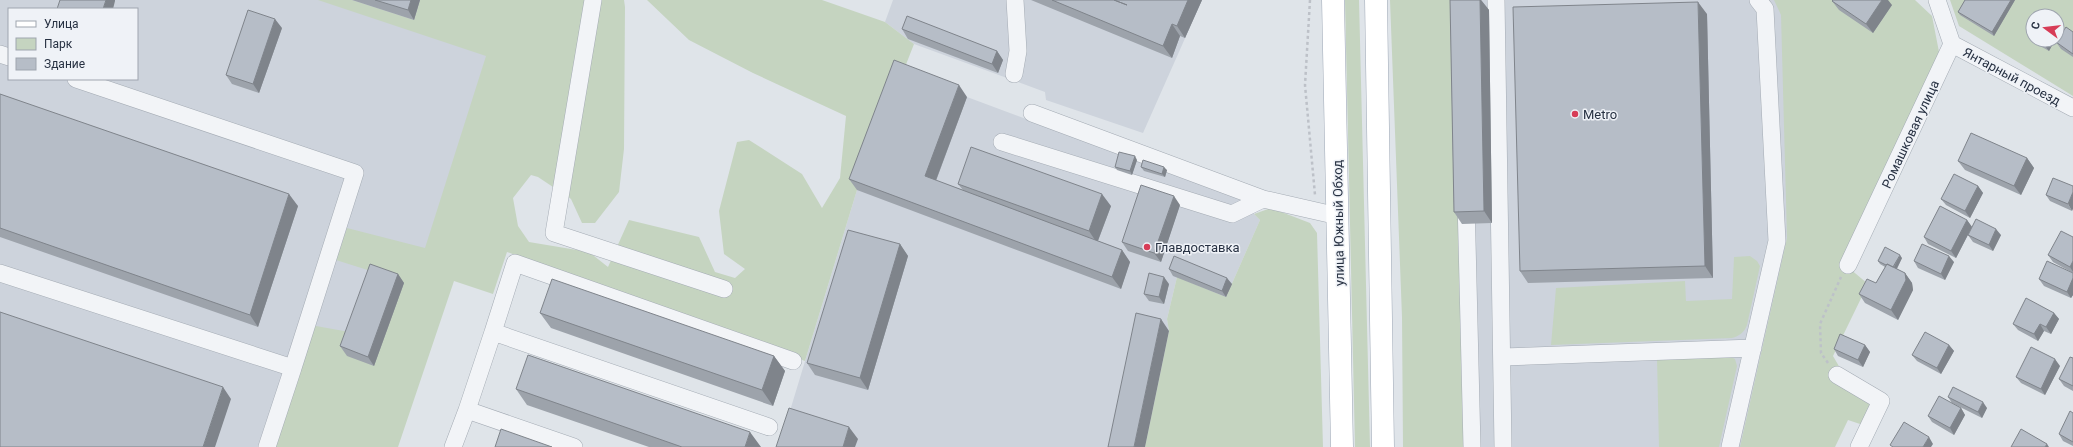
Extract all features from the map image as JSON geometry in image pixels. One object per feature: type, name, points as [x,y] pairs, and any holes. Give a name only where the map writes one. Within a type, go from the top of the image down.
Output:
[{"type":"main road","name":"улица Южный Обход","points":[[1333,0],[1342,447]]},
{"type":"main road","points":[[1376,0],[1383,447]]},
{"type":"street","points":[[593,0],[554,233],[724,290]]},
{"type":"street","points":[[1014,74],[1018,51],[1015,0]]},
{"type":"street","points":[[1496,0],[1503,447]]},
{"type":"street","points":[[1730,447],[1777,241],[1765,9],[1758,0]]},
{"type":"street","points":[[1937,0],[1952,44]]},
{"type":"street","name":"Янтарный проезд","points":[[1952,44],[2073,108]]},
{"type":"street","name":"Ромашковая улица","points":[[1848,265],[1952,44]]},
{"type":"street","points":[[79,80],[356,173],[267,447]]},
{"type":"street","points":[[1032,113],[1263,199],[1338,216]]},
{"type":"street","points":[[1002,142],[1232,214],[1263,199]]},
{"type":"street","points":[[1466,184],[1472,447]]},
{"type":"street","points":[[453,447],[467,410],[516,263],[793,361]]},
{"type":"street","points":[[0,273],[293,368]]},
{"type":"street","points":[[493,332],[769,427]]},
{"type":"street","points":[[1502,357],[1753,348]]},
{"type":"street","points":[[1837,375],[1881,401],[1859,447]]},
{"type":"street","points":[[467,410],[574,447]]},
{"type":"path","points":[[1837,375],[1821,354],[1820,324],[1833,291],[1848,265]]},
{"type":"shaded area","points":[[0,0],[545,0],[393,447],[0,447]]},
{"type":"shaded area","points":[[893,0],[1202,0],[1143,133],[1046,100],[1045,92],[914,44],[885,22]]},
{"type":"shaded area","points":[[1450,0],[1783,0],[1901,98],[1783,359],[1827,447],[1446,447]]},
{"type":"shaded area","points":[[967,97],[1248,201],[1254,214],[1260,220],[1226,297],[1177,277],[1167,319],[1169,331],[1145,447],[779,447],[857,190],[867,164]]},
{"type":"green space","points":[[318,0],[352,0],[414,20],[420,0],[624,0],[624,149],[619,192],[595,223],[582,223],[571,199],[538,177],[531,175],[513,198],[518,226],[529,242],[589,252],[608,267],[629,220],[699,237],[715,272],[735,278],[745,269],[724,254],[719,211],[737,142],[749,140],[802,174],[822,208],[840,178],[846,116],[753,73],[689,40],[647,0],[822,0],[885,22],[914,44],[857,190],[805,361],[507,252],[493,294],[454,281],[398,447],[272,447],[312,329],[316,326],[355,333],[377,273],[336,260],[347,228],[425,248],[486,56]]},
{"type":"green space","points":[[1345,0],[1359,0],[1370,447],[1355,447]]},
{"type":"green space","points":[[1390,0],[1458,0],[1467,447],[1403,447],[1402,317]]},
{"type":"green space","points":[[1774,0],[1915,0],[1932,16],[1940,57],[1843,263],[1868,284],[1833,356],[1840,368],[1873,404],[1863,425],[1848,420],[1835,447],[1740,447],[1787,238],[1781,15]]},
{"type":"green space","points":[[1950,0],[2073,0],[2073,96],[1959,26]]},
{"type":"green space","points":[[1271,208],[1310,223],[1317,233],[1323,447],[1145,447],[1169,331],[1167,319],[1177,277],[1226,297],[1260,220],[1254,214]]},
{"type":"green space","points":[[1750,256],[1757,261],[1760,266],[1747,325],[1743,332],[1737,336],[1732,338],[1551,345],[1556,288],[1685,281],[1686,301],[1732,299],[1734,257]]},
{"type":"green space","points":[[1729,356],[1735,359],[1737,366],[1719,447],[1659,447],[1657,358]]},
{"type":"building","points":[[60,0],[106,0],[103,8],[57,8]]},
{"type":"building","points":[[375,0],[411,0],[408,10]]},
{"type":"building","points":[[1052,0],[1188,0],[1177,26],[1172,24],[1163,46]]},
{"type":"building","points":[[1450,0],[1480,0],[1484,211],[1454,212]]},
{"type":"building","points":[[1882,0],[1866,24],[1832,1]]},
{"type":"building","points":[[1965,0],[2011,0],[1992,32],[1958,12]]},
{"type":"building","points":[[1698,2],[1705,266],[1520,271],[1513,7]]},
{"type":"building","points":[[248,10],[275,19],[253,84],[226,75]]},
{"type":"building","points":[[907,16],[997,51],[992,64],[902,29]]},
{"type":"building","points":[[2066,27],[2073,32],[2073,54],[2064,48]]},
{"type":"building","points":[[894,60],[959,85],[925,176],[1122,250],[1112,277],[849,179]]},
{"type":"building","points":[[0,94],[289,194],[250,315],[0,228]]},
{"type":"building","points":[[1971,133],[2027,158],[2014,186],[1958,161]]},
{"type":"building","points":[[971,147],[1102,194],[1089,231],[958,184]]},
{"type":"building","points":[[1119,152],[1135,156],[1130,171],[1115,167]]},
{"type":"building","points":[[1143,160],[1164,167],[1162,174],[1141,167]]},
{"type":"building","points":[[1954,174],[1978,186],[1965,211],[1941,199]]},
{"type":"building","points":[[2053,178],[2073,186],[2073,192],[2068,204],[2046,195]]},
{"type":"building","points":[[1141,185],[1174,196],[1154,253],[1122,242]]},
{"type":"building","points":[[1940,206],[1967,220],[1951,251],[1924,237]]},
{"type":"building","points":[[1976,219],[1996,229],[1989,245],[1968,235]]},
{"type":"building","points":[[848,230],[900,244],[860,378],[807,363]]},
{"type":"building","points":[[2061,231],[2073,237],[2073,261],[2070,267],[2048,255]]},
{"type":"building","points":[[1922,244],[1949,256],[1941,274],[1914,261]]},
{"type":"building","points":[[1885,247],[1900,255],[1893,267],[1878,261]]},
{"type":"building","points":[[1174,256],[1227,278],[1222,291],[1169,269]]},
{"type":"building","points":[[2047,261],[2073,273],[2073,278],[2067,292],[2039,279]]},
{"type":"building","points":[[370,264],[398,274],[368,357],[340,346]]},
{"type":"building","points":[[1887,264],[1905,273],[1906,280],[1891,310],[1859,294],[1867,279],[1876,283]]},
{"type":"building","points":[[1149,273],[1164,277],[1159,297],[1144,294]]},
{"type":"building","points":[[552,279],[774,356],[762,390],[540,313]]},
{"type":"building","points":[[2026,298],[2054,313],[2046,327],[2040,324],[2034,334],[2013,324]]},
{"type":"building","points":[[0,312],[223,387],[203,447],[0,447]]},
{"type":"building","points":[[1136,313],[1161,319],[1134,447],[1108,447]]},
{"type":"building","points":[[1925,332],[1949,345],[1937,368],[1912,355]]},
{"type":"building","points":[[1840,334],[1865,345],[1858,360],[1834,349]]},
{"type":"building","points":[[2031,347],[2055,359],[2041,389],[2016,377]]},
{"type":"building","points":[[528,355],[750,432],[745,447],[682,447],[516,389]]},
{"type":"building","points":[[2070,357],[2073,358],[2073,386],[2059,379]]},
{"type":"building","points":[[1953,387],[1983,402],[1978,412],[1948,397]]},
{"type":"building","points":[[1939,396],[1961,408],[1950,428],[1928,416]]},
{"type":"building","points":[[789,408],[849,427],[843,447],[776,447]]},
{"type":"building","points":[[2070,411],[2073,413],[2073,442],[2059,434]]},
{"type":"building","points":[[1904,422],[1929,437],[1923,447],[1893,447],[1890,445]]},
{"type":"building","points":[[501,429],[552,447],[495,447]]},
{"type":"building","points":[[2021,429],[2047,444],[2045,447],[2011,447]]},
{"type":"place","name":"Metro","points":[[1575,114]]},
{"type":"place","name":"Главдоставка","points":[[1147,247]]}]
